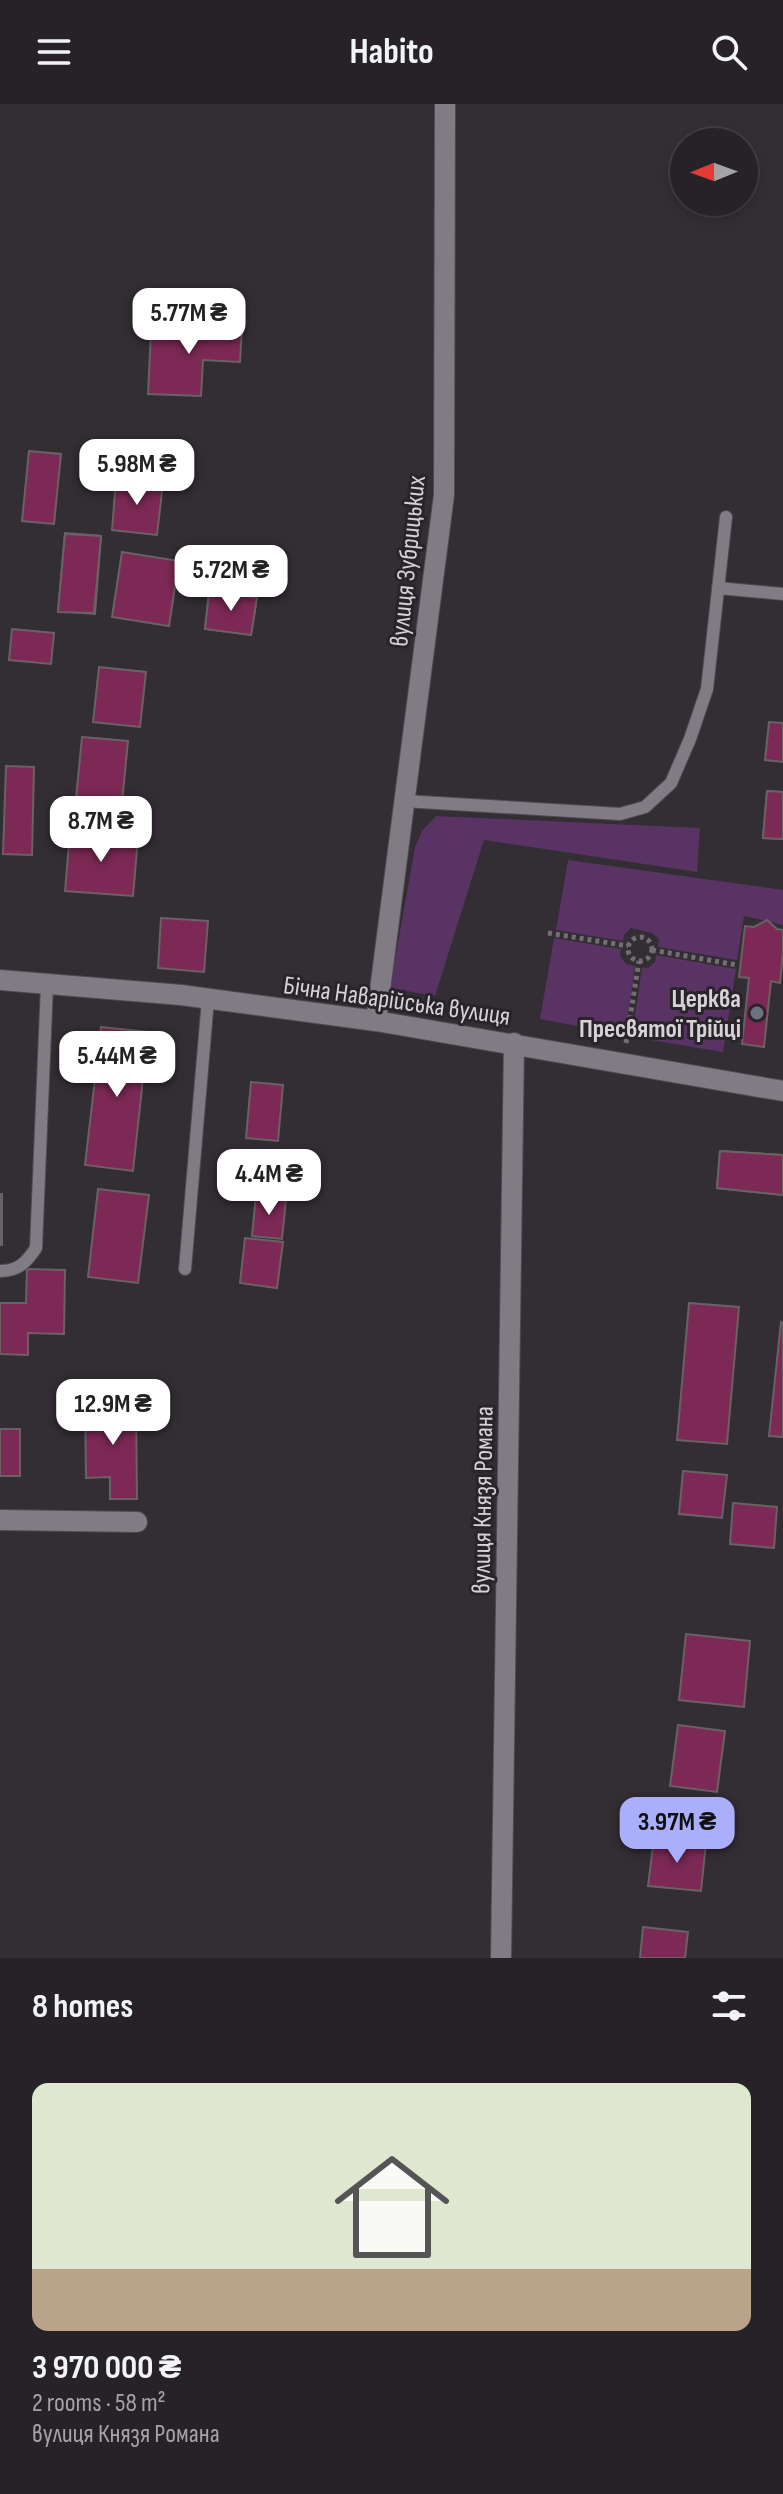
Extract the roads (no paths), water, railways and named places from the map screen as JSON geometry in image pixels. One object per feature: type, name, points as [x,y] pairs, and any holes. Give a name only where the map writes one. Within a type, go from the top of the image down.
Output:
[{"type":"street","name":"вулиця Зубрицьких","points":[[376,1021],[444,495],[445,104]]},
{"type":"street","name":"Бічна Наварійська вулиця","points":[[0,980],[208,999],[376,1021],[783,1091]]},
{"type":"street","name":"вулиця Князя Романа","points":[[501,1958],[514,1043]]},
{"type":"street","points":[[0,1520],[137,1522]]},
{"type":"lane","points":[[404,801],[620,814],[645,807],[671,783],[707,689],[726,517]]},
{"type":"lane","points":[[718,588],[783,594]]},
{"type":"lane","points":[[0,1271],[13,1271],[27,1262],[36,1248],[47,985]]},
{"type":"lane","points":[[185,1269],[208,999]]},
{"type":"place","name":"Церква Пресвятої Трійці","points":[[757,1013]]}]
